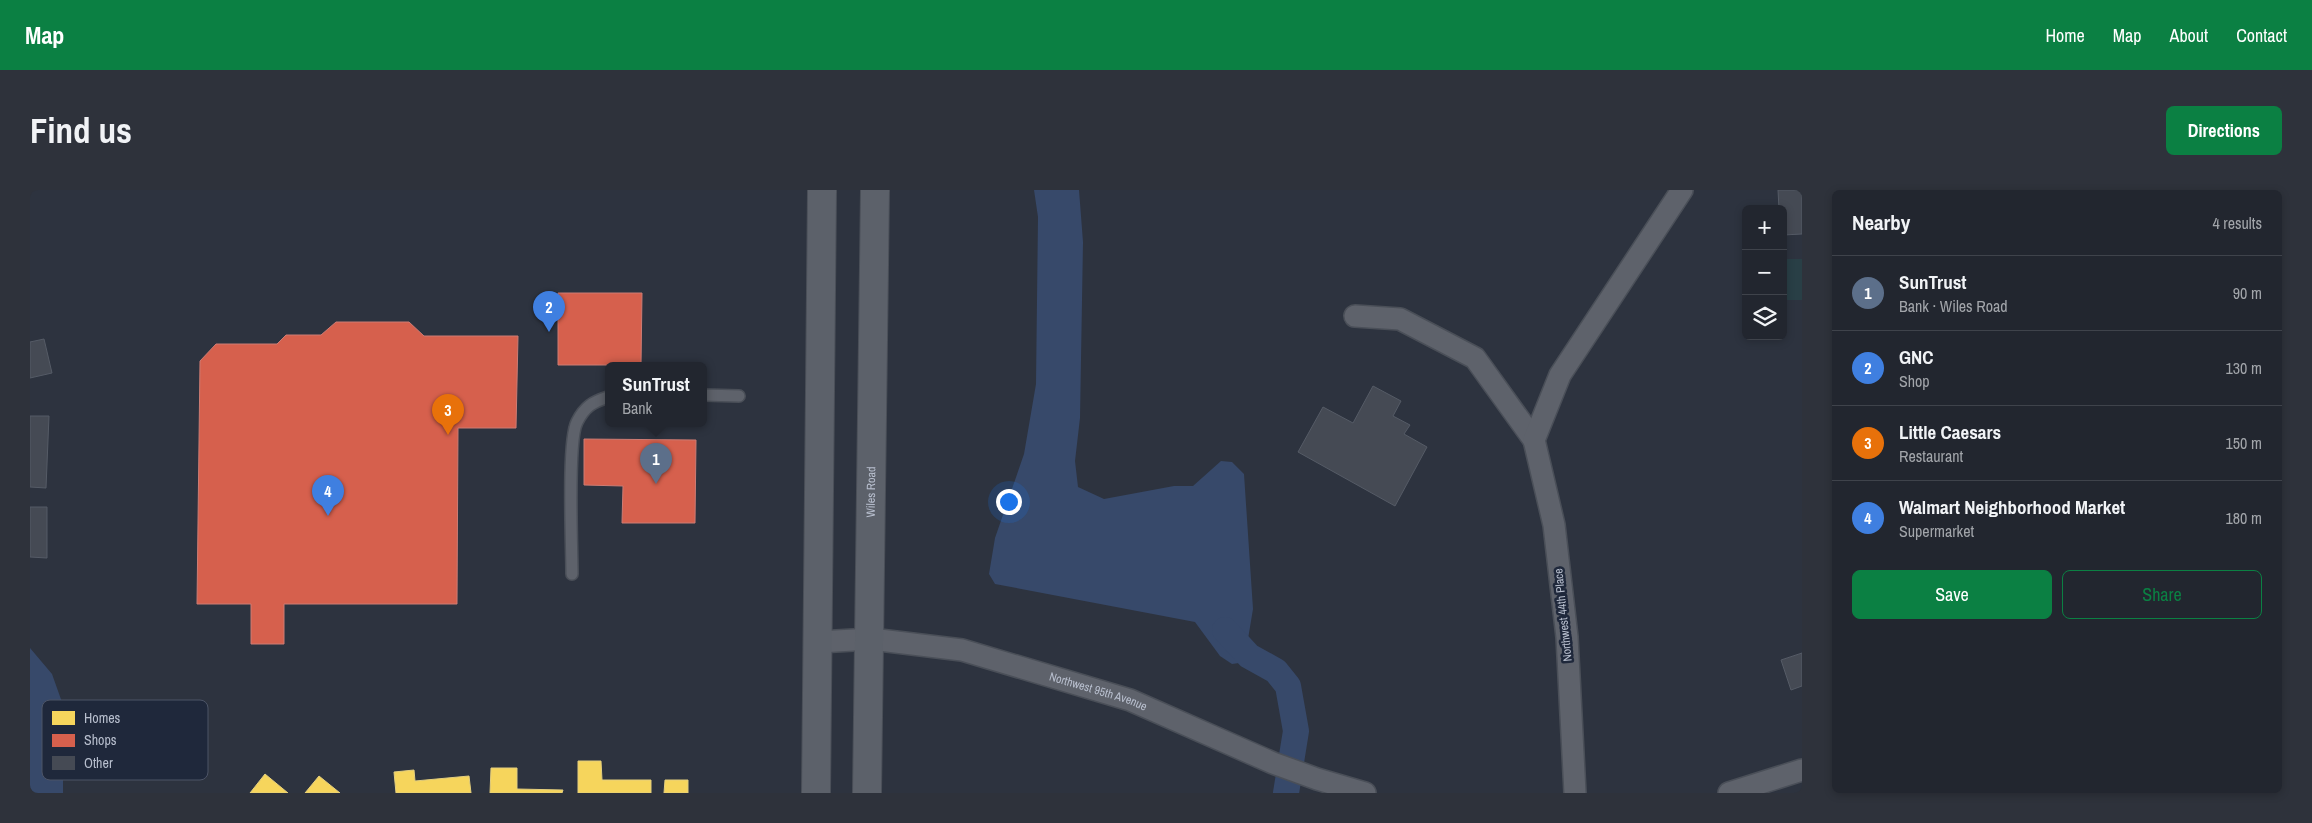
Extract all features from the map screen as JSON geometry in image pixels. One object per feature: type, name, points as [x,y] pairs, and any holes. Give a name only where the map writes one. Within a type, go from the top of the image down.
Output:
[{"type":"main road","points":[[816,793],[822,190]]},
{"type":"main road","name":"Wiles Road","points":[[868,793],[875,190]]},
{"type":"street","points":[[1534,440],[1560,374],[1682,190]]},
{"type":"street","name":"Northwest 44th Place","points":[[1355,316],[1400,319],[1475,358],[1534,440],[1554,525],[1567,637],[1575,793]]},
{"type":"street","name":"Northwest 95th Avenue","points":[[819,642],[871,639],[962,650],[1130,700],[1273,763],[1317,779],[1366,793]]},
{"type":"street","points":[[1729,793],[1802,770]]},
{"type":"lane","points":[[707,395],[739,396]]},
{"type":"lane","points":[[572,574],[572,452],[576,423],[591,403],[605,398]]},
{"type":"shaded area","points":[[1787,259],[1802,259],[1802,300],[1787,300]]},
{"type":"water","points":[[1034,190],[1079,190],[1083,242],[1080,418],[1075,461],[1078,487],[1104,499],[1174,486],[1193,486],[1221,461],[1232,462],[1244,474],[1253,609],[1248,639],[1249,656],[1246,662],[1232,664],[1220,656],[1195,622],[995,584],[989,574],[995,538],[1024,454],[1036,384],[1038,217]]},
{"type":"water","points":[[30,648],[52,674],[61,700],[42,700],[42,780],[63,780],[63,793],[30,793]]},
{"type":"building: Homes","points":[[578,761],[601,761],[602,780],[651,780],[651,793],[578,793]]},
{"type":"building: Homes","points":[[491,768],[517,768],[517,789],[563,790],[562,793],[490,793]]},
{"type":"building: Homes","points":[[414,770],[415,781],[469,776],[471,793],[396,793],[394,772]]},
{"type":"building: Homes","points":[[265,774],[288,793],[250,793]]},
{"type":"building: Homes","points":[[319,776],[340,793],[305,793]]},
{"type":"building: Homes","points":[[665,780],[688,780],[688,793],[664,793]]},
{"type":"building: Shops","points":[[558,293],[642,293],[641,362],[605,362],[605,365],[558,365]]},
{"type":"building: Shops","points":[[336,322],[409,322],[424,336],[518,336],[516,428],[458,428],[457,604],[284,604],[284,644],[251,644],[251,604],[197,604],[200,361],[216,344],[277,344],[286,335],[321,335]]},
{"type":"building: Shops","points":[[584,439],[696,440],[695,523],[622,523],[623,486],[584,485]]},
{"type":"building: Other","points":[[1778,190],[1802,190],[1802,234],[1787,235],[1787,205],[1779,205]]},
{"type":"building: Other","points":[[44,339],[52,373],[30,378],[30,342]]},
{"type":"building: Other","points":[[1373,386],[1401,401],[1393,416],[1410,425],[1404,434],[1427,447],[1395,506],[1298,452],[1323,407],[1353,423]]},
{"type":"building: Other","points":[[30,416],[49,416],[46,488],[30,487]]},
{"type":"building: Other","points":[[30,507],[47,507],[47,558],[30,557]]},
{"type":"building: Other","points":[[1802,653],[1802,686],[1791,690],[1781,660]]},
{"type":"waterway","points":[[1225,630],[1249,656],[1276,671],[1288,686],[1296,731],[1286,793]]},
{"type":"place","name":"GNC","points":[[549,332]]},
{"type":"place","name":"Little Caesars","points":[[448,435]]},
{"type":"place","name":"SunTrust","points":[[656,484]]},
{"type":"place","name":"Walmart Neighborhood Market","points":[[328,516]]}]
